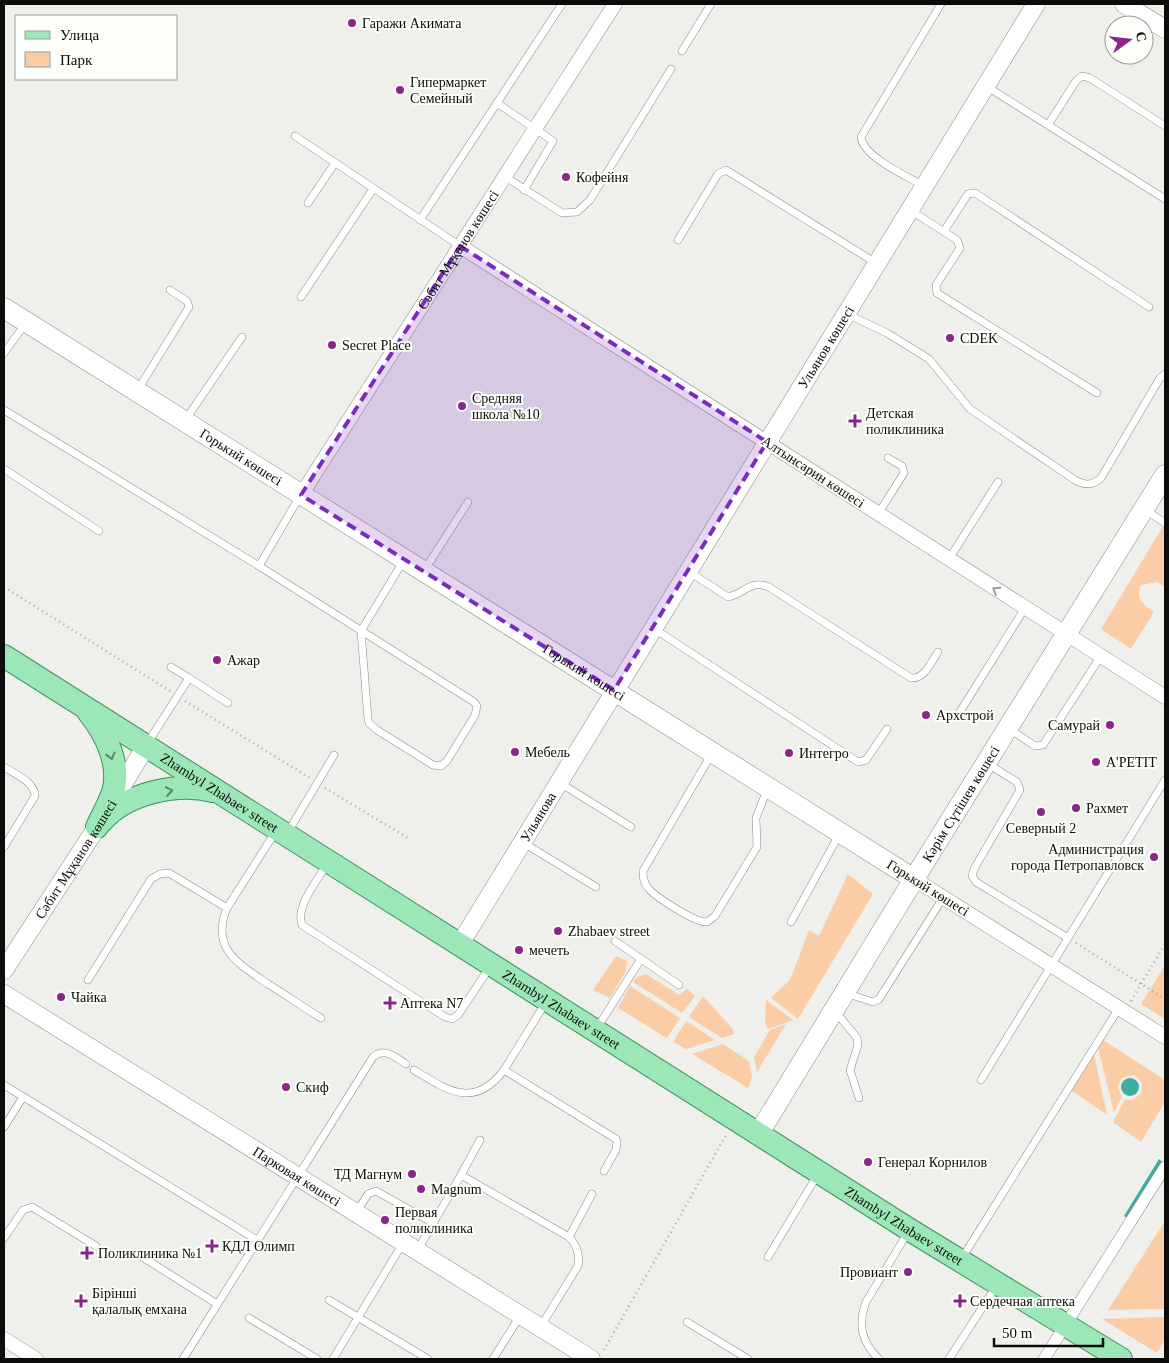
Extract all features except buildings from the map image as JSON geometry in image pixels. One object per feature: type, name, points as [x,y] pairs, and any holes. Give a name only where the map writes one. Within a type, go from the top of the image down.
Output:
[{"type":"main road","name":"Горький көшесі","points":[[4,308],[914,879]]},
{"type":"main road","name":"Кәрім Сүтішев көшесі","points":[[759,1133],[986,762],[1165,475]]},
{"type":"main road","name":"Zhambyl Zhabaev street","points":[[4,656],[910,1230],[1121,1359]]},
{"type":"main road","points":[[76,701],[99,727],[113,760],[115,773],[113,792],[97,827]]},
{"type":"main road","points":[[97,827],[118,806],[139,796],[184,788],[203,788],[220,793]]},
{"type":"street","name":"Сәбит Мұқанов көшесі","points":[[301,495],[615,4]]},
{"type":"street","name":"Ульянов көшесі","points":[[614,690],[1036,4]]},
{"type":"street","points":[[1127,4],[1165,29]]},
{"type":"street","name":"Алтынсарин көшесі","points":[[460,246],[1165,697]]},
{"type":"street","name":"Ульянова","points":[[460,944],[614,690]]},
{"type":"street","name":"Сәбит Мұқанов көшесі","points":[[4,970],[97,827],[146,746]]},
{"type":"street","name":"Горький көшесі","points":[[914,879],[1165,1037]]},
{"type":"street","name":"Парковая көшесі","points":[[4,994],[520,1316],[540,1328],[597,1355]]},
{"type":"street","points":[[1044,1359],[1165,1167]]},
{"type":"street","points":[[4,1338],[36,1359]]},
{"type":"lane","points":[[420,220],[562,4]]},
{"type":"lane","points":[[682,51],[711,4]]},
{"type":"lane","points":[[924,186],[868,152],[862,144],[861,137],[941,4]]},
{"type":"lane","points":[[504,176],[562,213],[571,214],[582,209],[590,200],[671,69]]},
{"type":"lane","points":[[1048,125],[1076,81],[1082,76],[1090,78],[1165,126]]},
{"type":"lane","points":[[985,86],[1165,199]]},
{"type":"lane","points":[[497,103],[551,139],[553,144],[524,190]]},
{"type":"lane","points":[[295,136],[460,246]]},
{"type":"lane","points":[[308,203],[335,163]]},
{"type":"lane","points":[[678,240],[718,174],[726,170],[877,263]]},
{"type":"lane","points":[[300,297],[373,189]]},
{"type":"lane","points":[[944,231],[968,194],[976,193],[1149,307]]},
{"type":"lane","points":[[909,210],[957,240],[960,248],[936,285],[937,293],[1098,393]]},
{"type":"lane","points":[[137,391],[189,308],[187,301],[170,290]]},
{"type":"lane","points":[[847,314],[887,332],[929,359],[970,409],[1076,480],[1085,484],[1093,483],[1101,478],[1160,378],[1165,374]]},
{"type":"lane","points":[[4,353],[27,322]]},
{"type":"lane","points":[[185,421],[242,337]]},
{"type":"lane","points":[[4,410],[259,566],[361,631],[474,702],[477,706],[475,715],[444,764],[434,765],[369,723],[361,631],[404,559]]},
{"type":"lane","points":[[878,514],[904,473],[902,466],[888,458]]},
{"type":"lane","points":[[4,469],[99,531]]},
{"type":"lane","points":[[949,559],[998,482]]},
{"type":"lane","points":[[259,566],[301,495]]},
{"type":"lane","points":[[424,571],[468,502]]},
{"type":"lane","points":[[1144,509],[1165,523]]},
{"type":"lane","points":[[688,571],[728,596],[750,585],[769,587],[911,678],[920,677],[938,652]]},
{"type":"lane","points":[[956,718],[1025,608]]},
{"type":"lane","points":[[652,628],[858,762],[866,760],[887,729]]},
{"type":"lane","points":[[1007,728],[1034,746],[1044,745],[1101,656]]},
{"type":"lane","points":[[171,667],[228,703]]},
{"type":"lane","points":[[146,746],[189,678]]},
{"type":"lane","points":[[713,753],[642,871],[643,880],[648,888],[696,921],[706,922],[715,916],[757,847],[756,818],[768,788]]},
{"type":"lane","points":[[321,1018],[234,959],[223,940],[221,928],[227,908],[317,783],[334,755]]},
{"type":"lane","points":[[986,762],[1017,782],[1020,790],[974,869],[972,876],[976,882],[1068,938]]},
{"type":"lane","points":[[4,766],[30,783],[35,796],[4,847]]},
{"type":"lane","points":[[981,1080],[1165,780]]},
{"type":"lane","points":[[558,782],[631,827]]},
{"type":"lane","points":[[791,922],[840,833]]},
{"type":"lane","points":[[522,841],[596,887]]},
{"type":"lane","points":[[328,861],[302,907],[300,919],[302,925],[445,1018],[452,1019],[458,1016],[492,964]]},
{"type":"lane","points":[[88,980],[148,884],[160,874],[169,873],[178,877],[227,908]]},
{"type":"lane","points":[[858,1098],[850,1070],[858,1045],[857,1038],[840,1002],[879,999],[943,898]]},
{"type":"lane","points":[[615,941],[679,985]]},
{"type":"lane","points":[[596,1030],[641,959]]},
{"type":"lane","points":[[414,1070],[444,1089],[458,1093],[491,1085],[504,1070],[548,1000]]},
{"type":"lane","points":[[961,1260],[1121,1010]]},
{"type":"lane","points":[[183,1359],[296,1176],[375,1055],[386,1052],[406,1064]]},
{"type":"lane","points":[[504,1070],[616,1139],[617,1146],[604,1171]]},
{"type":"lane","points":[[4,1085],[257,1240]]},
{"type":"lane","points":[[4,1127],[22,1097]]},
{"type":"lane","points":[[333,1359],[359,1317],[410,1247],[433,1223],[480,1140]]},
{"type":"lane","points":[[768,1257],[819,1172]]},
{"type":"lane","points":[[461,1175],[569,1237],[576,1246],[579,1259],[578,1266],[540,1328]]},
{"type":"lane","points":[[356,1213],[368,1194],[376,1191],[433,1223]]},
{"type":"lane","points":[[569,1237],[592,1194]]},
{"type":"lane","points":[[4,1238],[23,1210],[32,1207],[96,1246]]},
{"type":"lane","points":[[879,1359],[864,1340],[860,1326],[862,1313],[866,1302],[910,1230]]},
{"type":"lane","points":[[136,1252],[218,1304]]},
{"type":"lane","points":[[949,1359],[999,1283]]},
{"type":"lane","points":[[329,1300],[428,1359]]},
{"type":"lane","points":[[493,1359],[520,1316]]},
{"type":"lane","points":[[250,1318],[317,1359]]},
{"type":"lane","points":[[687,1322],[748,1359]]},
{"type":"path","points":[[4,587],[408,838]]},
{"type":"path","points":[[1068,938],[1165,999]]},
{"type":"path","points":[[1121,1010],[1141,984],[1165,944]]},
{"type":"path","points":[[597,1355],[735,1119]]},
{"type":"highlighted area","points":[[460,246],[767,442],[614,690],[301,495]]},
{"type":"green space","points":[[1165,523],[1165,587],[1157,582],[1141,585],[1139,594],[1141,601],[1154,612],[1131,649],[1101,629]]},
{"type":"green space","points":[[848,874],[873,894],[798,1019],[771,998],[790,980],[809,930],[819,936]]},
{"type":"green space","points":[[616,956],[627,961],[626,971],[610,998],[593,990]]},
{"type":"green space","points":[[1165,965],[1165,1019],[1141,1004]]},
{"type":"green space","points":[[646,974],[679,995],[687,989],[695,996],[682,1013],[633,982],[637,977]]},
{"type":"green space","points":[[630,986],[680,1018],[667,1038],[618,1008]]},
{"type":"green space","points":[[703,996],[732,1028],[734,1034],[722,1038],[689,1017]]},
{"type":"green space","points":[[766,1000],[793,1020],[768,1029],[765,1024]]},
{"type":"green space","points":[[686,1021],[715,1040],[686,1049],[673,1042]]},
{"type":"green space","points":[[786,1024],[757,1072],[754,1057],[770,1030]]},
{"type":"green space","points":[[1103,1040],[1165,1080],[1165,1102],[1141,1142],[1113,1122],[1125,1099],[1131,1100],[1140,1095],[1141,1083],[1133,1075],[1122,1078],[1118,1087],[1122,1097],[1114,1112],[1098,1048]]},
{"type":"green space","points":[[723,1044],[749,1061],[752,1077],[748,1088],[692,1054]]},
{"type":"green space","points":[[1094,1054],[1107,1115],[1071,1090]]},
{"type":"green space","points":[[1165,1221],[1165,1309],[1108,1310]]},
{"type":"green space","points":[[1165,1317],[1165,1339],[1157,1353],[1102,1319]]},
{"type":"water","points":[[1130,1078],[1136,1081],[1139,1087],[1136,1093],[1130,1096],[1124,1093],[1121,1087],[1124,1081]]},
{"type":"water","points":[[1159,1159],[1165,1164],[1165,1177],[1136,1224],[1124,1216]]},
{"type":"place","name":"Гаражи Акимата","points":[[352,23]]},
{"type":"place","name":"Гипермаркет Семейный","points":[[400,90]]},
{"type":"place","name":"Кофейня","points":[[566,177]]},
{"type":"place","name":"CDEK","points":[[950,338]]},
{"type":"place","name":"Secret Place","points":[[332,345]]},
{"type":"place","name":"Средняя школа №10","points":[[462,406]]},
{"type":"place","name":"Детская поликлиника","points":[[855,421]]},
{"type":"place","name":"Ажар","points":[[217,660]]},
{"type":"place","name":"Архстрой","points":[[926,715]]},
{"type":"place","name":"Самурай","points":[[1110,725]]},
{"type":"place","name":"Мебель","points":[[515,752]]},
{"type":"place","name":"Интегро","points":[[789,753]]},
{"type":"place","name":"A'PETIT","points":[[1096,762]]},
{"type":"place","name":"Рахмет","points":[[1076,808]]},
{"type":"place","name":"Северный 2","points":[[1041,812]]},
{"type":"place","name":"Администрация города Петропавловск","points":[[1154,857]]},
{"type":"place","name":"Zhabaev street","points":[[558,931]]},
{"type":"place","name":"мечеть","points":[[519,950]]},
{"type":"place","name":"Чайка","points":[[61,997]]},
{"type":"place","name":"Аптека N7","points":[[390,1003]]},
{"type":"place","name":"Скиф","points":[[286,1087]]},
{"type":"place","name":"Генерал Корнилов","points":[[868,1162]]},
{"type":"place","name":"ТД Магнум","points":[[412,1174]]},
{"type":"place","name":"Magnum","points":[[421,1189]]},
{"type":"place","name":"Первая поликлиника","points":[[385,1220]]},
{"type":"place","name":"КДЛ Олимп","points":[[212,1246]]},
{"type":"place","name":"Поликлиника №1","points":[[87,1253]]},
{"type":"place","name":"Провиант","points":[[908,1272]]},
{"type":"place","name":"Бірінші қалалық емхана","points":[[81,1301]]},
{"type":"place","name":"Сердечная аптека","points":[[960,1301]]}]
